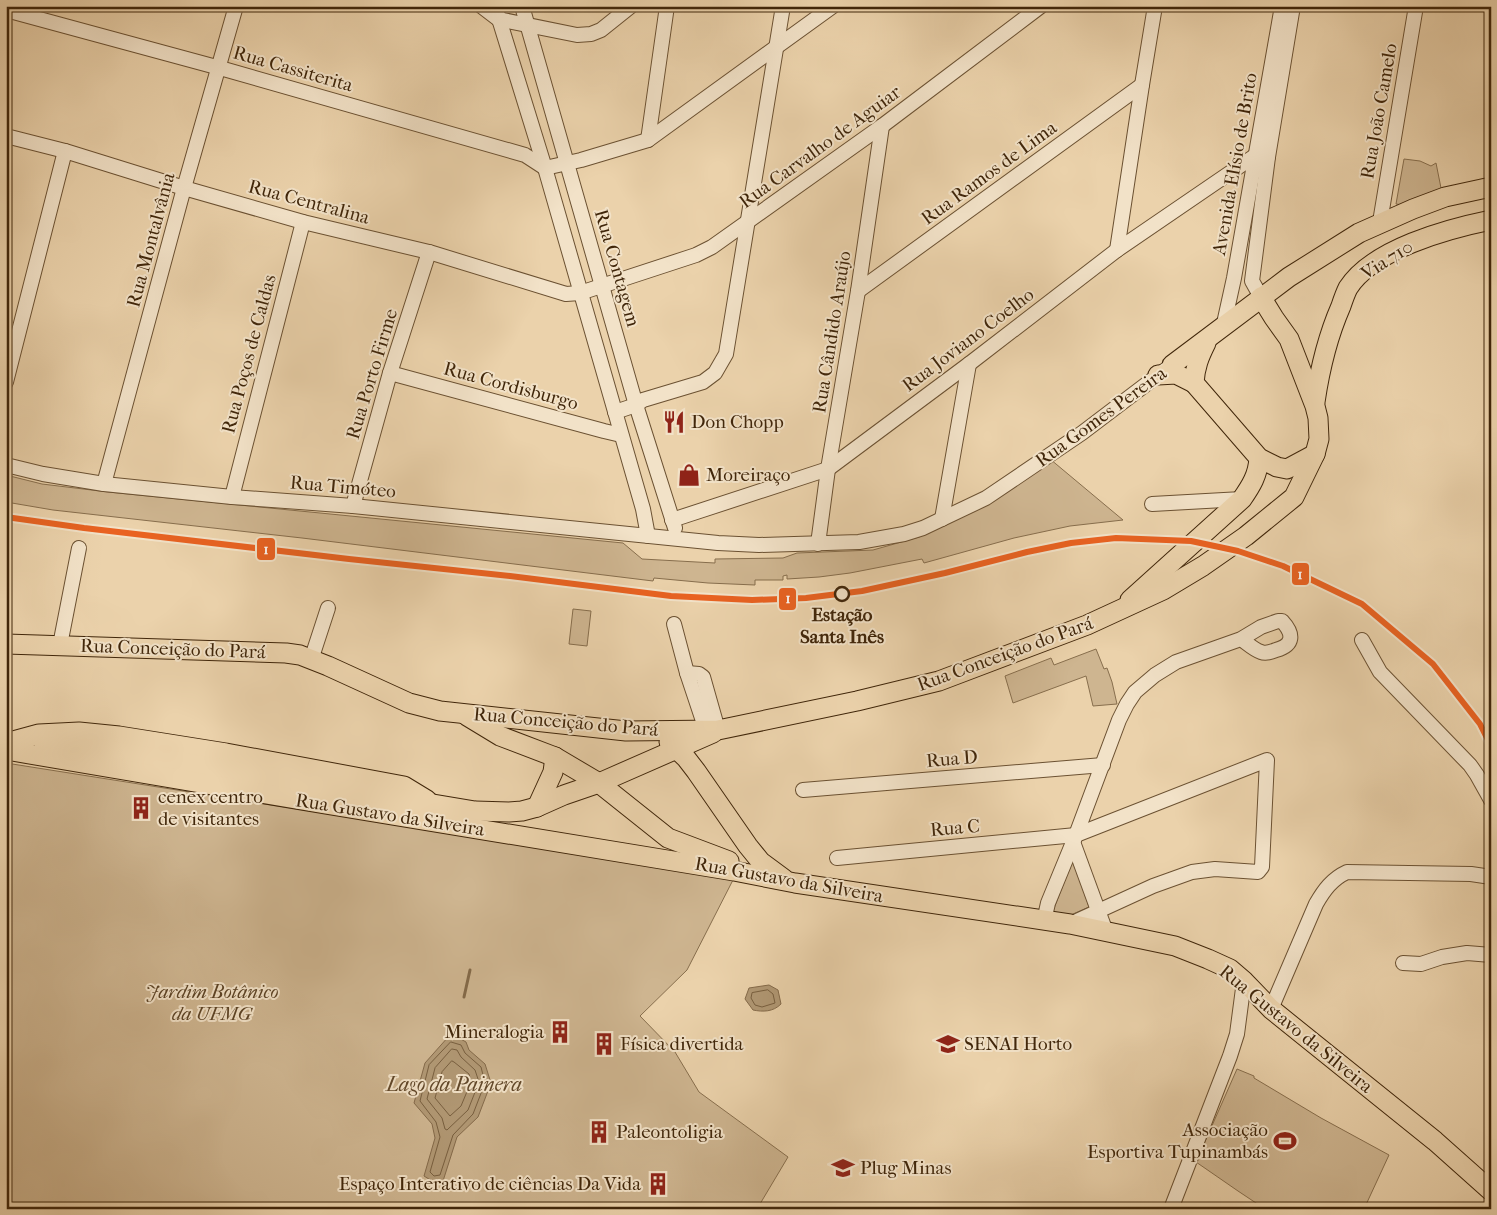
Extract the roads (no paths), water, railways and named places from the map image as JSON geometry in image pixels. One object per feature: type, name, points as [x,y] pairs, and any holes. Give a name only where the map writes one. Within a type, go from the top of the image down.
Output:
[{"type":"main road","name":"Rua Gomes Pereira","points":[[1165,370],[1289,277],[1359,233],[1380,222],[1445,197],[1491,187]]},
{"type":"main road","name":"Via 710","points":[[1315,406],[1320,368],[1331,329],[1348,288],[1363,271],[1382,258],[1422,238],[1491,220]]},
{"type":"main road","points":[[1165,370],[1194,383],[1259,458],[1277,467],[1287,469],[1315,454],[1320,430],[1315,406],[1289,339],[1261,297]]},
{"type":"main road","points":[[1194,383],[1198,359],[1208,339]]},
{"type":"main road","name":"Rua Conceição do Pará","points":[[6,644],[286,653],[300,655],[409,703],[440,711],[626,731],[712,730],[857,702],[939,681],[1016,653],[1118,611],[1163,590],[1203,566],[1246,536],[1294,497],[1315,454]]},
{"type":"main road","points":[[1118,611],[1242,499],[1253,483],[1258,470],[1259,458]]},
{"type":"main road","points":[[462,713],[500,736],[555,757],[599,783],[668,838],[787,881]]},
{"type":"main road","points":[[696,771],[700,753],[712,730]]},
{"type":"main road","name":"Rua Gustavo da Silveira","points":[[6,749],[103,749],[475,811],[509,812],[537,807],[599,783],[677,749],[712,730]]},
{"type":"main road","points":[[658,731],[696,771],[748,846],[762,862],[787,881]]},
{"type":"main road","points":[[6,743],[38,734],[79,732],[120,736],[226,753],[404,786],[434,804]]},
{"type":"main road","name":"Rua Gustavo da Silveira","points":[[6,749],[787,881],[1070,924],[1175,946],[1230,969],[1244,980],[1271,1009],[1435,1141],[1491,1191]]},
{"type":"main road","points":[[537,807],[553,772],[555,757]]},
{"type":"street","name":"Rua Montalvânia","points":[[104,484],[184,188],[220,68],[236,6]]},
{"type":"street","points":[[481,6],[527,24],[577,35],[591,34],[601,30],[631,6]]},
{"type":"street","name":"Rua Contagem","points":[[522,6],[636,405],[678,539]]},
{"type":"street","points":[[648,140],[667,6]]},
{"type":"street","points":[[615,412],[636,405],[643,400],[703,382],[715,373],[726,354],[783,6]]},
{"type":"street","points":[[545,168],[581,160],[648,140],[833,6]]},
{"type":"street","points":[[1118,250],[1155,6]]},
{"type":"street","name":"Avenida Elísio de Brito","points":[[1261,297],[1252,281],[1262,156],[1282,6]]},
{"type":"street","name":"Avenida Elísio de Brito","points":[[1223,328],[1262,156],[1293,6]]},
{"type":"street","name":"Rua João Camelo","points":[[1380,222],[1416,6]]},
{"type":"street","name":"Rua Carvalho de Aguiar","points":[[603,285],[696,255],[731,235],[882,126],[1037,8]]},
{"type":"street","name":"Rua Cassiterita","points":[[6,10],[220,68],[525,155],[545,168]]},
{"type":"street","points":[[496,12],[545,168],[615,412],[648,536]]},
{"type":"street","name":"Rua Ramos de Lima","points":[[858,291],[1142,85]]},
{"type":"street","name":"Rua Cândido Araújo","points":[[818,544],[882,126]]},
{"type":"street","name":"Rua Centralina","points":[[6,136],[65,151],[303,222],[429,252],[566,294],[580,293],[603,285]]},
{"type":"street","points":[[6,382],[65,151]]},
{"type":"street","name":"Rua Joviano Coelho","points":[[672,520],[828,469],[1118,250],[1262,156]]},
{"type":"street","name":"Rua Poços de Caldas","points":[[232,497],[303,222]]},
{"type":"street","name":"Rua Porto Firme","points":[[353,506],[390,373],[429,252]]},
{"type":"street","points":[[942,519],[969,364]]},
{"type":"street","name":"Rua Gomes Pereira","points":[[678,539],[733,544],[818,544],[859,542],[904,534],[942,519],[986,498],[1082,433],[1165,370]]},
{"type":"street","name":"Rua Cordisburgo","points":[[390,373],[621,434]]},
{"type":"street","name":"Rua Timóteo","points":[[6,465],[43,474],[104,484],[232,497],[353,506],[678,539]]},
{"type":"street","points":[[1152,504],[1242,499]]},
{"type":"street","points":[[60,645],[79,548]]},
{"type":"street","points":[[311,660],[328,608]]},
{"type":"street","points":[[674,624],[687,673],[703,676],[712,730]]},
{"type":"street","points":[[1044,921],[1048,903],[1119,720],[1135,692],[1155,675],[1176,662],[1241,638]]},
{"type":"street","points":[[1362,640],[1380,672],[1470,766],[1491,800]]},
{"type":"street","name":"Rua C","points":[[837,858],[1074,839],[1267,760],[1262,867],[1258,872],[1215,869],[1192,872],[1153,886],[1098,911]]},
{"type":"street","name":"Rua D","points":[[804,790],[1103,765]]},
{"type":"street","points":[[1074,839],[1106,932]]},
{"type":"street","points":[[1271,1009],[1316,904],[1323,892],[1337,876],[1347,872],[1470,874],[1491,877]]},
{"type":"street","points":[[1070,924],[1098,911]]},
{"type":"street","points":[[1403,963],[1421,964],[1442,957],[1467,953],[1491,955]]},
{"type":"street","points":[[1171,1209],[1230,1056],[1237,1034],[1244,980]]},
{"type":"water","points":[[769,985],[778,990],[781,1004],[775,1009],[768,1011],[753,1010],[745,999],[749,988]]},
{"type":"water","name":"Lago da Painera","points":[[449,1036],[457,1037],[466,1042],[469,1050],[485,1064],[491,1083],[478,1117],[457,1137],[443,1181],[432,1181],[424,1176],[435,1138],[432,1124],[414,1103],[425,1063]]},
{"type":"waterway","points":[[464,997],[470,970]]},
{"type":"waterway","points":[[457,1031],[457,1037]]},
{"type":"place","name":"Don Chopp","points":[[674,422]]},
{"type":"place","name":"Moreiraço","points":[[689,475]]},
{"type":"place","name":"Estação Santa Inês","points":[[842,594]]},
{"type":"place","name":"cenex centro de visitantes","points":[[141,808]]},
{"type":"place","name":"Mineralogia","points":[[560,1032]]},
{"type":"place","name":"Física divertida","points":[[604,1044]]},
{"type":"place","name":"SENAI Horto","points":[[948,1044]]},
{"type":"place","name":"Paleontoligia","points":[[599,1132]]},
{"type":"place","name":"Associação Esportiva Tupinambás","points":[[1285,1141]]},
{"type":"place","name":"Plug Minas","points":[[843,1168]]},
{"type":"place","name":"Espaço Interativo de ciências Da Vida","points":[[658,1184]]},
{"type":"park label","name":"Jardim Botânico da UFMG","points":[[212,1003]]}]
